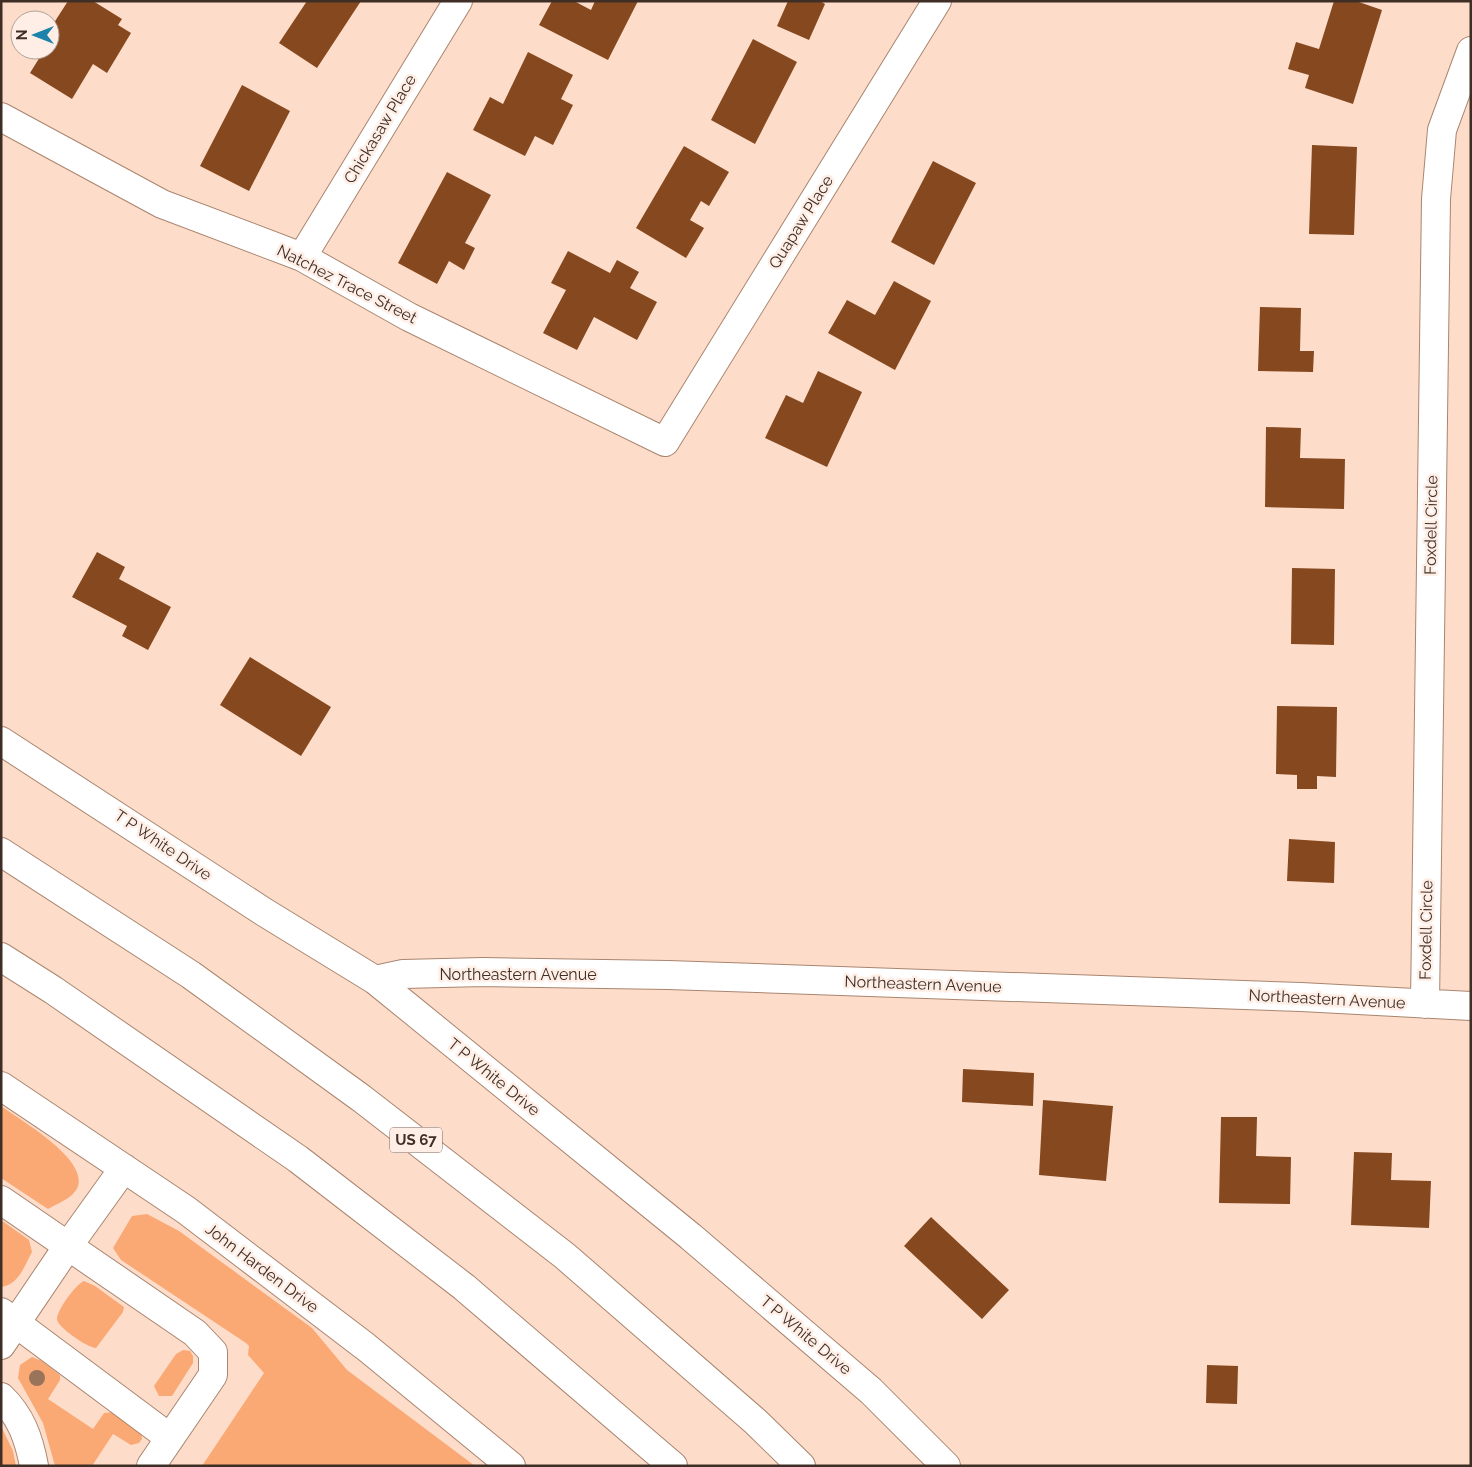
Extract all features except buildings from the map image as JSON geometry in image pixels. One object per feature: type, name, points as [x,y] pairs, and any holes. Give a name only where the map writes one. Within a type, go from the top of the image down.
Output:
[{"type":"main road","name":"Chickasaw Place","points":[[302,257],[458,1]]},
{"type":"main road","name":"Quapaw Place","points":[[665,442],[937,1]]},
{"type":"main road","name":"Foxdell Circle","points":[[1425,1004],[1436,199],[1442,130],[1471,51]]},
{"type":"main road","name":"Natchez Trace Street","points":[[1,118],[162,204],[302,257],[409,317],[665,442]]},
{"type":"main road","name":"T P White Drive","points":[[1,740],[264,912],[375,980],[690,1236],[871,1391],[946,1466]]},
{"type":"main road","name":"US 67","points":[[1,852],[190,975],[361,1098],[565,1256],[756,1422],[802,1466]]},
{"type":"main road","points":[[1,957],[53,990],[298,1159],[464,1287],[673,1466]]},
{"type":"main road","name":"Northeastern Avenue","points":[[375,980],[404,974],[483,972],[668,975],[1301,997],[1471,1006]]},
{"type":"main road","name":"John Harden Drive","points":[[1,1086],[186,1210],[366,1347],[511,1466]]},
{"type":"main road","points":[[1,1345],[9,1318],[68,1246],[124,1168]]},
{"type":"main road","points":[[1,1200],[195,1333],[213,1352],[213,1375],[151,1466]]},
{"type":"main road","points":[[9,1318],[170,1438]]},
{"type":"main road","points":[[1,1397],[8,1404],[29,1438],[34,1466]]},
{"type":"shaded area","points":[[1,1106],[36,1130],[63,1152],[78,1175],[78,1186],[73,1194],[48,1209],[1,1178]]},
{"type":"shaded area","points":[[147,1214],[179,1231],[312,1328],[347,1370],[475,1466],[202,1466],[264,1373],[248,1355],[249,1346],[246,1343],[121,1260],[113,1248],[132,1216]]},
{"type":"shaded area","points":[[1,1220],[29,1240],[32,1252],[17,1278],[2,1287]]},
{"type":"shaded area","points":[[84,1281],[95,1286],[124,1307],[123,1312],[96,1348],[87,1345],[74,1336],[58,1323],[57,1319],[67,1298]]},
{"type":"shaded area","points":[[183,1350],[190,1351],[193,1356],[193,1363],[172,1396],[159,1396],[154,1386],[176,1354]]},
{"type":"shaded area","points":[[32,1357],[42,1361],[60,1375],[60,1380],[48,1399],[93,1429],[104,1413],[115,1412],[141,1431],[142,1439],[139,1443],[131,1445],[113,1434],[92,1466],[55,1466],[43,1423],[18,1378],[20,1365]]},
{"type":"shaded area","points":[[1,1426],[13,1451],[16,1466],[1,1466]]}]
